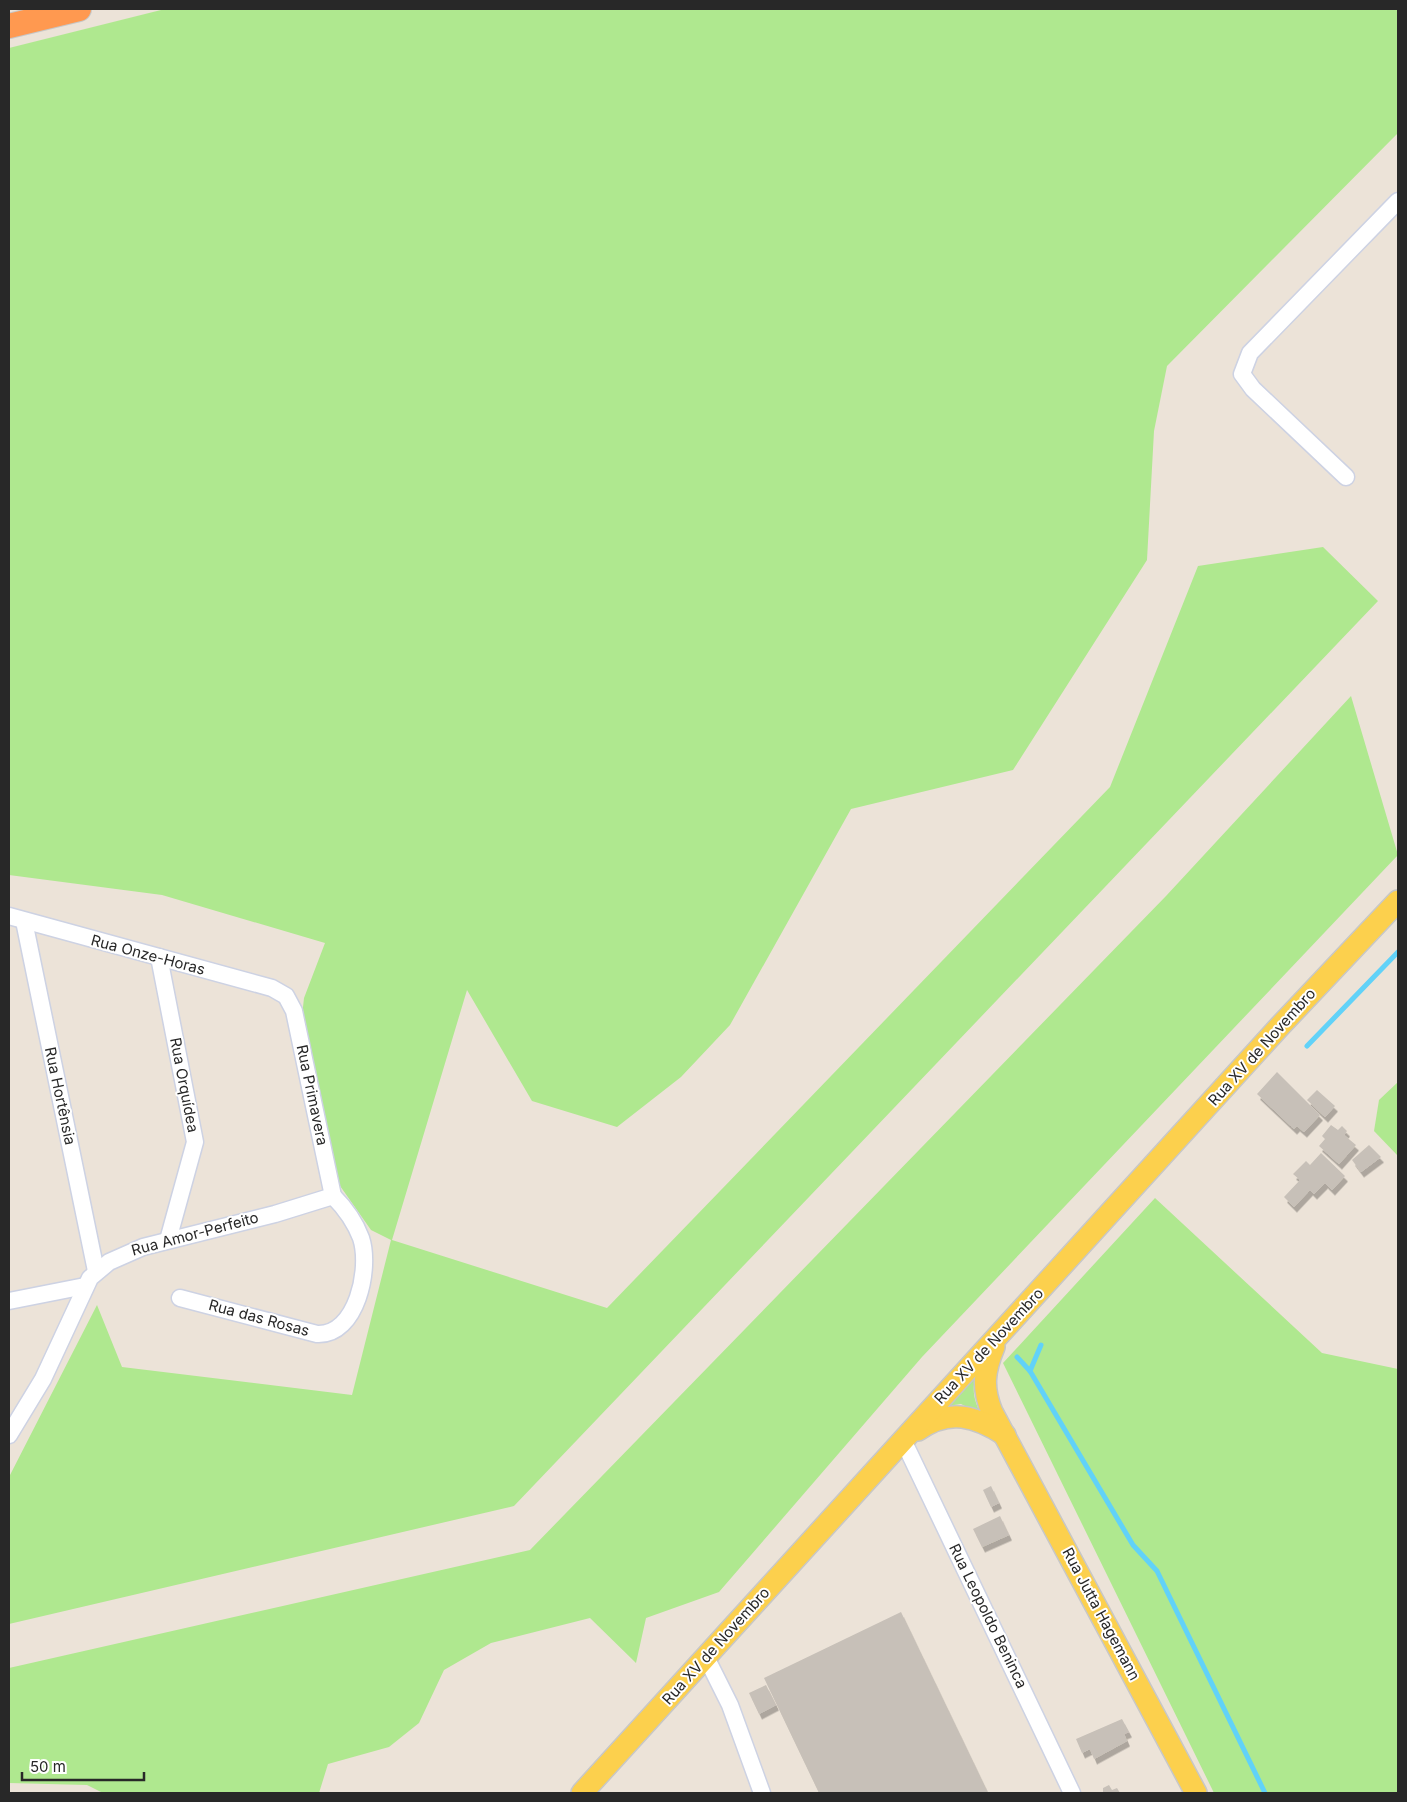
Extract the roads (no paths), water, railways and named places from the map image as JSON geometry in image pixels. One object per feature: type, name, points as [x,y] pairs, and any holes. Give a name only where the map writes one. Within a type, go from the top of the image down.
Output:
[{"type":"highway","points":[[9,26],[79,9]]},
{"type":"main road","name":"Rua XV de Novembro","points":[[582,1793],[1280,1026],[1398,901]]},
{"type":"main road","name":"Rua Jutta Hagemann","points":[[998,1338],[988,1362],[984,1382],[986,1398],[1196,1793]]},
{"type":"main road","points":[[903,1440],[924,1426],[944,1418],[965,1416],[986,1423],[1005,1435]]},
{"type":"street","points":[[1346,477],[1253,389],[1242,374],[1250,353],[1398,201]]},
{"type":"street","name":"Rua Onze-Horas","points":[[17,919],[272,988],[286,996]]},
{"type":"street","name":"Rua Hortênsia","points":[[17,919],[96,1271]]},
{"type":"street","name":"Rua Orquídea","points":[[158,957],[195,1142],[168,1240]]},
{"type":"street","name":"Rua Primavera","points":[[286,996],[294,1011],[333,1196]]},
{"type":"street","name":"Rua Amor-Perfeito","points":[[11,1429],[50,1366],[85,1286],[96,1271],[123,1254],[168,1240],[291,1209],[333,1196]]},
{"type":"street","name":"Rua das Rosas","points":[[180,1298],[317,1334],[327,1334],[336,1330],[343,1324],[362,1286],[364,1264],[362,1240],[355,1224],[333,1196]]},
{"type":"street","points":[[9,1301],[85,1286]]},
{"type":"street","name":"Rua Leopoldo Beninca","points":[[903,1440],[1072,1793]]},
{"type":"street","points":[[706,1657],[730,1705],[762,1793]]},
{"type":"waterway","points":[[1307,1046],[1398,952]]},
{"type":"waterway","points":[[1030,1371],[1041,1345]]},
{"type":"waterway","points":[[1017,1357],[1030,1371],[1133,1545],[1157,1571],[1265,1793]]}]
